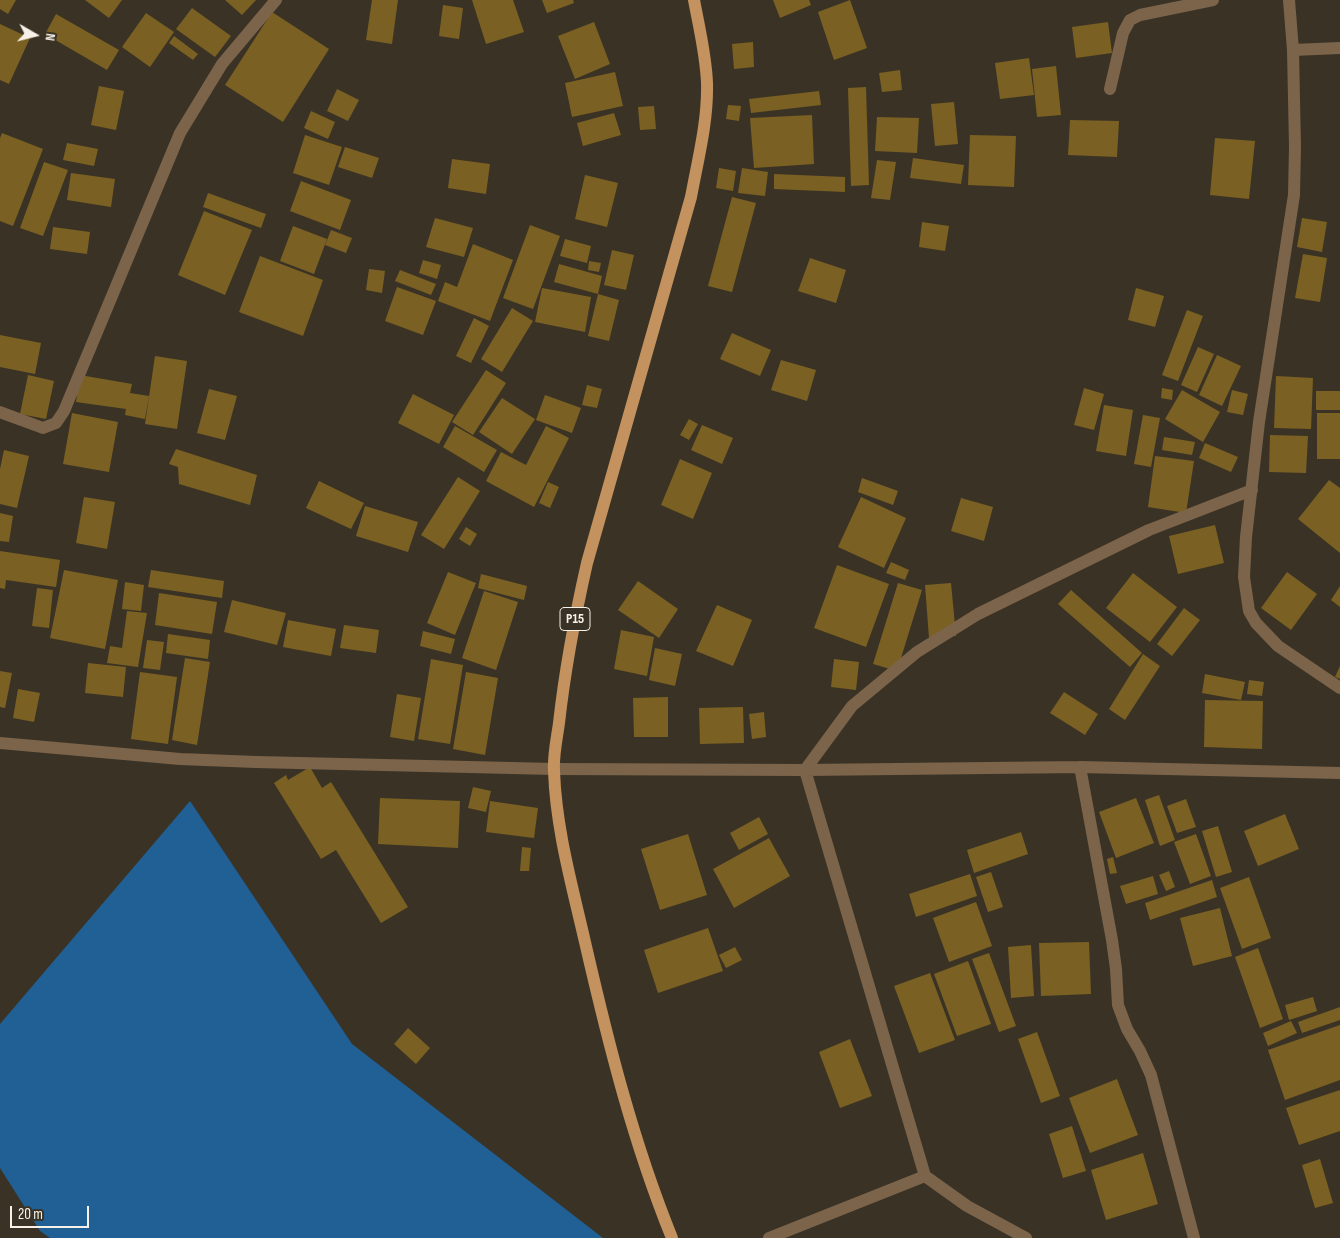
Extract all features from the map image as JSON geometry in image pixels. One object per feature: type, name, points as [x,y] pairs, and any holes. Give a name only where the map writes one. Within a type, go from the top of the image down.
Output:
[{"type":"main road","name":"P15","points":[[672,1238],[646,1168],[618,1079],[558,820],[554,769],[563,690],[574,620],[587,563],[691,196],[702,139],[707,83],[704,54],[694,0]]},
{"type":"street","points":[[0,412],[43,428],[56,422],[64,411],[180,133],[222,64],[276,0]]},
{"type":"street","points":[[1110,90],[1123,33],[1130,20],[1140,15],[1213,0]]},
{"type":"street","points":[[1288,0],[1293,50],[1294,195],[1259,422],[1246,537],[1244,577],[1249,611],[1256,623],[1278,646],[1340,688]]},
{"type":"street","points":[[1293,50],[1340,48]]},
{"type":"street","points":[[806,770],[852,706],[917,652],[955,628],[978,614],[1149,530],[1252,490]]},
{"type":"street","points":[[0,742],[180,759],[554,769],[806,770],[1080,767],[1340,773]]},
{"type":"street","points":[[1080,767],[1112,940],[1118,1005],[1127,1029],[1140,1051],[1151,1076],[1194,1238]]},
{"type":"street","points":[[806,770],[925,1176],[968,1206],[1026,1238]]},
{"type":"street","points":[[769,1238],[925,1176]]},
{"type":"water","points":[[190,801],[352,1044],[603,1238],[50,1238],[40,1231],[0,1168],[0,1024]]},
{"type":"building","points":[[0,0],[16,0],[8,14],[0,9]]},
{"type":"building","points":[[85,0],[122,0],[109,18]]},
{"type":"building","points":[[225,0],[256,0],[242,15]]},
{"type":"building","points":[[372,0],[398,0],[392,44],[366,40]]},
{"type":"building","points":[[472,0],[513,0],[524,32],[486,44]]},
{"type":"building","points":[[542,0],[573,0],[574,3],[547,13]]},
{"type":"building","points":[[773,0],[809,0],[811,5],[780,18]]},
{"type":"building","points":[[850,0],[867,48],[834,60],[818,12]]},
{"type":"building","points":[[443,5],[463,8],[459,39],[439,36]]},
{"type":"building","points":[[192,8],[231,36],[215,57],[176,29]]},
{"type":"building","points":[[272,12],[329,49],[283,122],[225,85]]},
{"type":"building","points":[[146,13],[174,32],[150,67],[122,47]]},
{"type":"building","points":[[56,14],[119,50],[107,70],[45,34]]},
{"type":"building","points":[[594,22],[610,64],[575,79],[558,36]]},
{"type":"building","points":[[1108,22],[1112,53],[1076,58],[1072,27]]},
{"type":"building","points":[[0,24],[30,38],[9,84],[0,80]]},
{"type":"building","points":[[174,36],[198,54],[193,60],[169,43]]},
{"type":"building","points":[[753,42],[754,67],[734,69],[732,44]]},
{"type":"building","points":[[1029,58],[1034,95],[1000,99],[995,63]]},
{"type":"building","points":[[1056,66],[1061,115],[1037,117],[1032,69]]},
{"type":"building","points":[[900,70],[902,90],[882,92],[879,73]]},
{"type":"building","points":[[615,72],[623,106],[572,117],[565,83]]},
{"type":"building","points":[[99,86],[124,91],[116,130],[91,125]]},
{"type":"building","points":[[866,87],[869,185],[851,186],[848,88]]},
{"type":"building","points":[[337,89],[359,100],[348,121],[327,111]]},
{"type":"building","points":[[819,91],[821,105],[751,113],[749,99]]},
{"type":"building","points":[[954,102],[958,144],[935,146],[931,104]]},
{"type":"building","points":[[728,105],[741,106],[739,121],[726,119]]},
{"type":"building","points":[[654,106],[656,129],[640,130],[638,107]]},
{"type":"building","points":[[311,111],[335,122],[328,139],[304,128]]},
{"type":"building","points":[[614,113],[621,135],[583,146],[577,123]]},
{"type":"building","points":[[812,115],[814,164],[754,168],[750,118]]},
{"type":"building","points":[[877,117],[919,118],[917,153],[875,151]]},
{"type":"building","points":[[1070,120],[1119,121],[1117,157],[1068,155]]},
{"type":"building","points":[[2,133],[43,149],[13,226],[0,221],[0,138]]},
{"type":"building","points":[[305,135],[342,147],[329,185],[293,173]]},
{"type":"building","points":[[970,135],[1016,136],[1014,187],[968,185]]},
{"type":"building","points":[[1215,138],[1255,141],[1249,199],[1210,195]]},
{"type":"building","points":[[67,143],[98,149],[94,166],[63,160]]},
{"type":"building","points":[[345,147],[379,158],[372,178],[338,167]]},
{"type":"building","points":[[913,158],[964,165],[961,184],[910,178]]},
{"type":"building","points":[[452,159],[490,164],[486,194],[448,188]]},
{"type":"building","points":[[877,160],[896,162],[890,200],[871,198]]},
{"type":"building","points":[[44,162],[68,170],[43,236],[20,228]]},
{"type":"building","points":[[719,168],[736,171],[733,191],[716,188]]},
{"type":"building","points":[[742,168],[768,172],[765,196],[738,193]]},
{"type":"building","points":[[71,173],[115,179],[111,207],[67,200]]},
{"type":"building","points":[[774,174],[845,177],[845,192],[774,189]]},
{"type":"building","points":[[585,175],[618,183],[607,227],[575,219]]},
{"type":"building","points":[[301,181],[351,200],[340,230],[290,211]]},
{"type":"building","points":[[208,193],[266,214],[261,228],[203,207]]},
{"type":"building","points":[[732,197],[756,203],[732,292],[708,286]]},
{"type":"building","points":[[204,211],[252,230],[225,295],[178,275]]},
{"type":"building","points":[[435,218],[473,228],[464,257],[426,247]]},
{"type":"building","points":[[1302,218],[1327,222],[1322,252],[1297,247]]},
{"type":"building","points":[[922,222],[949,226],[945,251],[919,247]]},
{"type":"building","points":[[530,225],[560,236],[533,309],[503,298]]},
{"type":"building","points":[[293,226],[327,239],[314,274],[280,261]]},
{"type":"building","points":[[53,227],[90,232],[87,254],[50,249]]},
{"type":"building","points":[[331,230],[352,238],[346,253],[325,245]]},
{"type":"building","points":[[565,239],[591,246],[587,263],[560,256]]},
{"type":"building","points":[[473,244],[513,260],[490,321],[438,301],[445,282],[457,287]]},
{"type":"building","points":[[612,250],[634,255],[626,290],[604,285]]},
{"type":"building","points":[[1303,254],[1327,258],[1320,302],[1295,298]]},
{"type":"building","points":[[260,256],[323,280],[303,336],[239,312]]},
{"type":"building","points":[[810,258],[846,270],[836,303],[798,291]]},
{"type":"building","points":[[423,260],[441,265],[437,279],[419,273]]},
{"type":"building","points":[[589,261],[601,263],[599,272],[588,270]]},
{"type":"building","points":[[559,264],[602,276],[598,294],[554,282]]},
{"type":"building","points":[[369,269],[385,271],[382,293],[366,290]]},
{"type":"building","points":[[400,270],[436,284],[431,295],[395,281]]},
{"type":"building","points":[[397,287],[436,301],[423,335],[385,321]]},
{"type":"building","points":[[542,288],[591,297],[585,332],[535,322]]},
{"type":"building","points":[[1136,288],[1164,296],[1155,327],[1128,320]]},
{"type":"building","points":[[598,294],[619,300],[609,341],[588,336]]},
{"type":"building","points":[[512,308],[533,321],[502,372],[481,359]]},
{"type":"building","points":[[1187,310],[1203,316],[1178,381],[1162,375]]},
{"type":"building","points":[[474,318],[489,326],[471,363],[456,356]]},
{"type":"building","points":[[732,333],[771,350],[760,376],[720,359]]},
{"type":"building","points":[[0,335],[41,343],[35,374],[0,367]]},
{"type":"building","points":[[1198,347],[1214,354],[1197,392],[1181,385]]},
{"type":"building","points":[[1217,355],[1241,366],[1222,406],[1199,395]]},
{"type":"building","points":[[155,356],[187,361],[177,429],[145,424]]},
{"type":"building","points":[[781,360],[816,370],[807,401],[771,390]]},
{"type":"building","points":[[486,370],[506,383],[473,435],[452,422]]},
{"type":"building","points":[[28,375],[54,381],[46,419],[20,414]]},
{"type":"building","points":[[80,375],[132,384],[130,393],[149,396],[145,419],[125,415],[126,409],[76,402]]},
{"type":"building","points":[[1276,376],[1313,378],[1311,429],[1274,428]]},
{"type":"building","points":[[587,385],[602,389],[597,408],[582,405]]},
{"type":"building","points":[[1084,388],[1104,394],[1094,430],[1074,425]]},
{"type":"building","points":[[1162,388],[1173,390],[1172,400],[1161,398]]},
{"type":"building","points":[[209,389],[237,396],[225,440],[197,433]]},
{"type":"building","points":[[1182,390],[1220,412],[1203,442],[1165,419]]},
{"type":"building","points":[[1232,390],[1248,394],[1243,415],[1227,412]]},
{"type":"building","points":[[1316,391],[1340,391],[1340,410],[1316,410]]},
{"type":"building","points":[[413,394],[454,415],[439,444],[398,423]]},
{"type":"building","points":[[545,395],[581,408],[572,433],[536,420]]},
{"type":"building","points":[[502,398],[535,419],[512,454],[479,432]]},
{"type":"building","points":[[1104,405],[1133,410],[1126,456],[1096,451]]},
{"type":"building","points":[[72,413],[118,422],[109,472],[63,464]]},
{"type":"building","points":[[1317,413],[1340,413],[1340,459],[1317,459]]},
{"type":"building","points":[[1143,415],[1160,418],[1151,467],[1134,464]]},
{"type":"building","points":[[689,419],[698,424],[689,440],[680,435]]},
{"type":"building","points":[[702,425],[733,438],[722,464],[691,450]]},
{"type":"building","points":[[455,426],[497,450],[484,472],[443,447]]},
{"type":"building","points":[[546,426],[569,438],[534,507],[486,481],[501,452],[526,465]]},
{"type":"building","points":[[1270,435],[1308,436],[1306,473],[1269,472]]},
{"type":"building","points":[[1164,437],[1195,442],[1192,455],[1162,450]]},
{"type":"building","points":[[1205,443],[1238,457],[1231,472],[1199,458]]},
{"type":"building","points":[[176,449],[257,475],[250,505],[179,484],[178,467],[169,464]]},
{"type":"building","points":[[4,450],[29,456],[17,508],[0,504],[0,469]]},
{"type":"building","points":[[1155,456],[1194,461],[1186,513],[1148,507]]},
{"type":"building","points":[[680,459],[712,473],[693,519],[661,505]]},
{"type":"building","points":[[458,477],[480,491],[444,549],[421,535]]},
{"type":"building","points":[[862,478],[898,491],[893,505],[858,492]]},
{"type":"building","points":[[1329,480],[1340,488],[1340,553],[1298,519]]},
{"type":"building","points":[[319,481],[364,503],[351,529],[306,508]]},
{"type":"building","points":[[548,482],[559,487],[550,508],[539,503]]},
{"type":"building","points":[[84,497],[115,502],[107,549],[76,543]]},
{"type":"building","points":[[861,497],[906,518],[884,568],[838,547]]},
{"type":"building","points":[[961,498],[993,507],[984,541],[951,531]]},
{"type":"building","points":[[365,506],[418,522],[408,552],[356,536]]},
{"type":"building","points":[[0,513],[13,516],[9,542],[0,541]]},
{"type":"building","points":[[1215,525],[1224,563],[1178,574],[1169,536]]},
{"type":"building","points":[[466,527],[477,534],[470,546],[459,539]]},
{"type":"building","points":[[0,551],[60,560],[56,587],[6,580],[5,589],[0,588]]},
{"type":"building","points":[[891,562],[909,570],[905,580],[886,573]]},
{"type":"building","points":[[837,565],[889,584],[866,647],[814,628]]},
{"type":"building","points":[[64,570],[118,580],[105,649],[50,638]]},
{"type":"building","points":[[151,570],[224,581],[222,598],[148,587]]},
{"type":"building","points":[[448,572],[476,583],[455,635],[427,623]]},
{"type":"building","points":[[1287,572],[1317,594],[1291,630],[1261,608]]},
{"type":"building","points":[[1133,573],[1177,607],[1150,642],[1106,608]]},
{"type":"building","points":[[481,574],[527,586],[524,600],[478,588]]},
{"type":"building","points":[[638,581],[678,609],[659,638],[618,610]]},
{"type":"building","points":[[125,582],[144,585],[141,611],[122,609]]},
{"type":"building","points":[[898,583],[922,590],[897,671],[873,664]]},
{"type":"building","points":[[951,583],[956,636],[929,638],[925,585]]},
{"type":"building","points":[[1340,586],[1340,607],[1331,600]]},
{"type":"building","points":[[37,588],[53,590],[49,628],[32,626]]},
{"type":"building","points":[[1071,590],[1142,653],[1130,667],[1058,604]]},
{"type":"building","points":[[484,591],[518,602],[496,670],[462,658]]},
{"type":"building","points":[[159,593],[217,602],[212,634],[155,625]]},
{"type":"building","points":[[232,600],[286,613],[277,645],[224,632]]},
{"type":"building","points":[[717,605],[752,620],[733,666],[696,651]]},
{"type":"building","points":[[1184,608],[1200,620],[1172,656],[1157,644]]},
{"type":"building","points":[[127,611],[147,613],[138,667],[107,663],[110,646],[122,648]]},
{"type":"building","points":[[288,620],[336,629],[331,656],[283,647]]},
{"type":"building","points":[[344,625],[379,630],[376,653],[340,648]]},
{"type":"building","points":[[621,630],[654,637],[647,676],[614,669]]},
{"type":"building","points":[[423,631],[455,639],[451,654],[420,646]]},
{"type":"building","points":[[168,634],[210,640],[208,659],[166,653]]},
{"type":"building","points":[[147,640],[164,642],[160,670],[143,668]]},
{"type":"building","points":[[655,648],[682,654],[675,686],[649,680]]},
{"type":"building","points":[[1143,654],[1160,666],[1125,720],[1109,709]]},
{"type":"building","points":[[185,658],[210,662],[197,745],[172,740]]},
{"type":"building","points":[[431,659],[463,665],[450,744],[418,739]]},
{"type":"building","points":[[834,659],[859,662],[856,690],[831,687]]},
{"type":"building","points":[[88,663],[126,667],[123,697],[85,693]]},
{"type":"building","points":[[1340,666],[1340,679],[1335,677]]},
{"type":"building","points":[[0,671],[12,673],[5,708],[0,707]]},
{"type":"building","points":[[140,672],[177,677],[168,744],[131,739]]},
{"type":"building","points":[[466,672],[498,678],[485,755],[453,749]]},
{"type":"building","points":[[1205,674],[1245,682],[1241,700],[1202,693]]},
{"type":"building","points":[[1249,680],[1264,682],[1262,696],[1247,694]]},
{"type":"building","points":[[18,689],[40,693],[34,722],[13,718]]},
{"type":"building","points":[[1064,692],[1098,714],[1085,735],[1050,713]]},
{"type":"building","points":[[397,694],[421,698],[414,741],[390,737]]},
{"type":"building","points":[[668,697],[668,737],[634,737],[633,698]]},
{"type":"building","points":[[1205,700],[1263,701],[1262,749],[1204,747]]},
{"type":"building","points":[[743,707],[744,743],[700,744],[699,708]]},
{"type":"building","points":[[764,712],[766,737],[752,739],[749,714]]},
{"type":"building","points":[[310,767],[322,788],[331,782],[408,907],[381,923],[336,850],[321,859],[274,783],[286,775],[288,780]]},
{"type":"building","points":[[473,787],[491,791],[486,812],[468,808]]},
{"type":"building","points":[[1159,795],[1175,840],[1160,846],[1145,800]]},
{"type":"building","points":[[380,798],[460,801],[458,848],[378,844]]},
{"type":"building","points":[[1136,798],[1154,843],[1116,858],[1099,812]]},
{"type":"building","points":[[1186,799],[1196,827],[1177,833],[1167,806]]},
{"type":"building","points":[[490,801],[538,808],[534,838],[486,832]]},
{"type":"building","points":[[1285,814],[1299,849],[1258,866],[1244,831]]},
{"type":"building","points":[[759,817],[768,834],[739,850],[730,833]]},
{"type":"building","points":[[1218,826],[1232,872],[1216,877],[1202,831]]},
{"type":"building","points":[[1021,832],[1028,854],[974,873],[967,850]]},
{"type":"building","points":[[688,834],[707,895],[660,910],[641,849]]},
{"type":"building","points":[[1196,834],[1211,876],[1190,884],[1174,842]]},
{"type":"building","points":[[769,838],[790,876],[734,908],[713,869]]},
{"type":"building","points":[[522,847],[531,848],[529,871],[520,871]]},
{"type":"building","points":[[1113,857],[1117,873],[1110,874],[1107,859]]},
{"type":"building","points":[[1169,871],[1175,887],[1166,891],[1159,875]]},
{"type":"building","points":[[991,872],[1003,907],[988,912],[976,877]]},
{"type":"building","points":[[970,874],[977,896],[916,917],[909,894]]},
{"type":"building","points":[[1153,876],[1158,894],[1126,904],[1120,886]]},
{"type":"building","points":[[1249,877],[1271,938],[1242,949],[1220,888]]},
{"type":"building","points":[[1212,880],[1217,897],[1150,920],[1145,903]]},
{"type":"building","points":[[976,902],[992,946],[949,962],[933,918]]},
{"type":"building","points":[[1220,908],[1232,956],[1193,966],[1180,918]]},
{"type":"building","points":[[708,928],[723,971],[658,993],[644,950]]},
{"type":"building","points":[[1089,942],[1091,994],[1041,996],[1039,943]]},
{"type":"building","points":[[1031,945],[1034,996],[1011,998],[1008,947]]},
{"type":"building","points":[[735,947],[742,960],[726,968],[719,955]]},
{"type":"building","points":[[1258,948],[1283,1019],[1260,1028],[1235,957]]},
{"type":"building","points":[[989,953],[1016,1026],[999,1032],[972,959]]},
{"type":"building","points":[[968,961],[991,1024],[957,1036],[934,974]]},
{"type":"building","points":[[930,973],[955,1040],[919,1053],[894,986]]},
{"type":"building","points":[[1313,997],[1317,1011],[1289,1020],[1285,1005]]},
{"type":"building","points":[[1340,1007],[1340,1020],[1302,1033],[1298,1022]]},
{"type":"building","points":[[1291,1021],[1297,1033],[1268,1046],[1263,1033]]},
{"type":"building","points":[[1340,1025],[1340,1080],[1285,1100],[1268,1050]]},
{"type":"building","points":[[408,1028],[430,1048],[416,1064],[394,1044]]},
{"type":"building","points":[[1037,1032],[1060,1096],[1041,1103],[1018,1039]]},
{"type":"building","points":[[850,1039],[872,1096],[840,1108],[819,1052]]},
{"type":"building","points":[[1117,1079],[1138,1135],[1090,1153],[1069,1098]]},
{"type":"building","points":[[1340,1090],[1340,1131],[1299,1145],[1286,1108]]},
{"type":"building","points":[[1072,1126],[1086,1171],[1063,1178],[1049,1134]]},
{"type":"building","points":[[1143,1153],[1158,1204],[1106,1220],[1091,1170]]},
{"type":"building","points":[[1320,1159],[1333,1203],[1315,1208],[1302,1165]]}]
